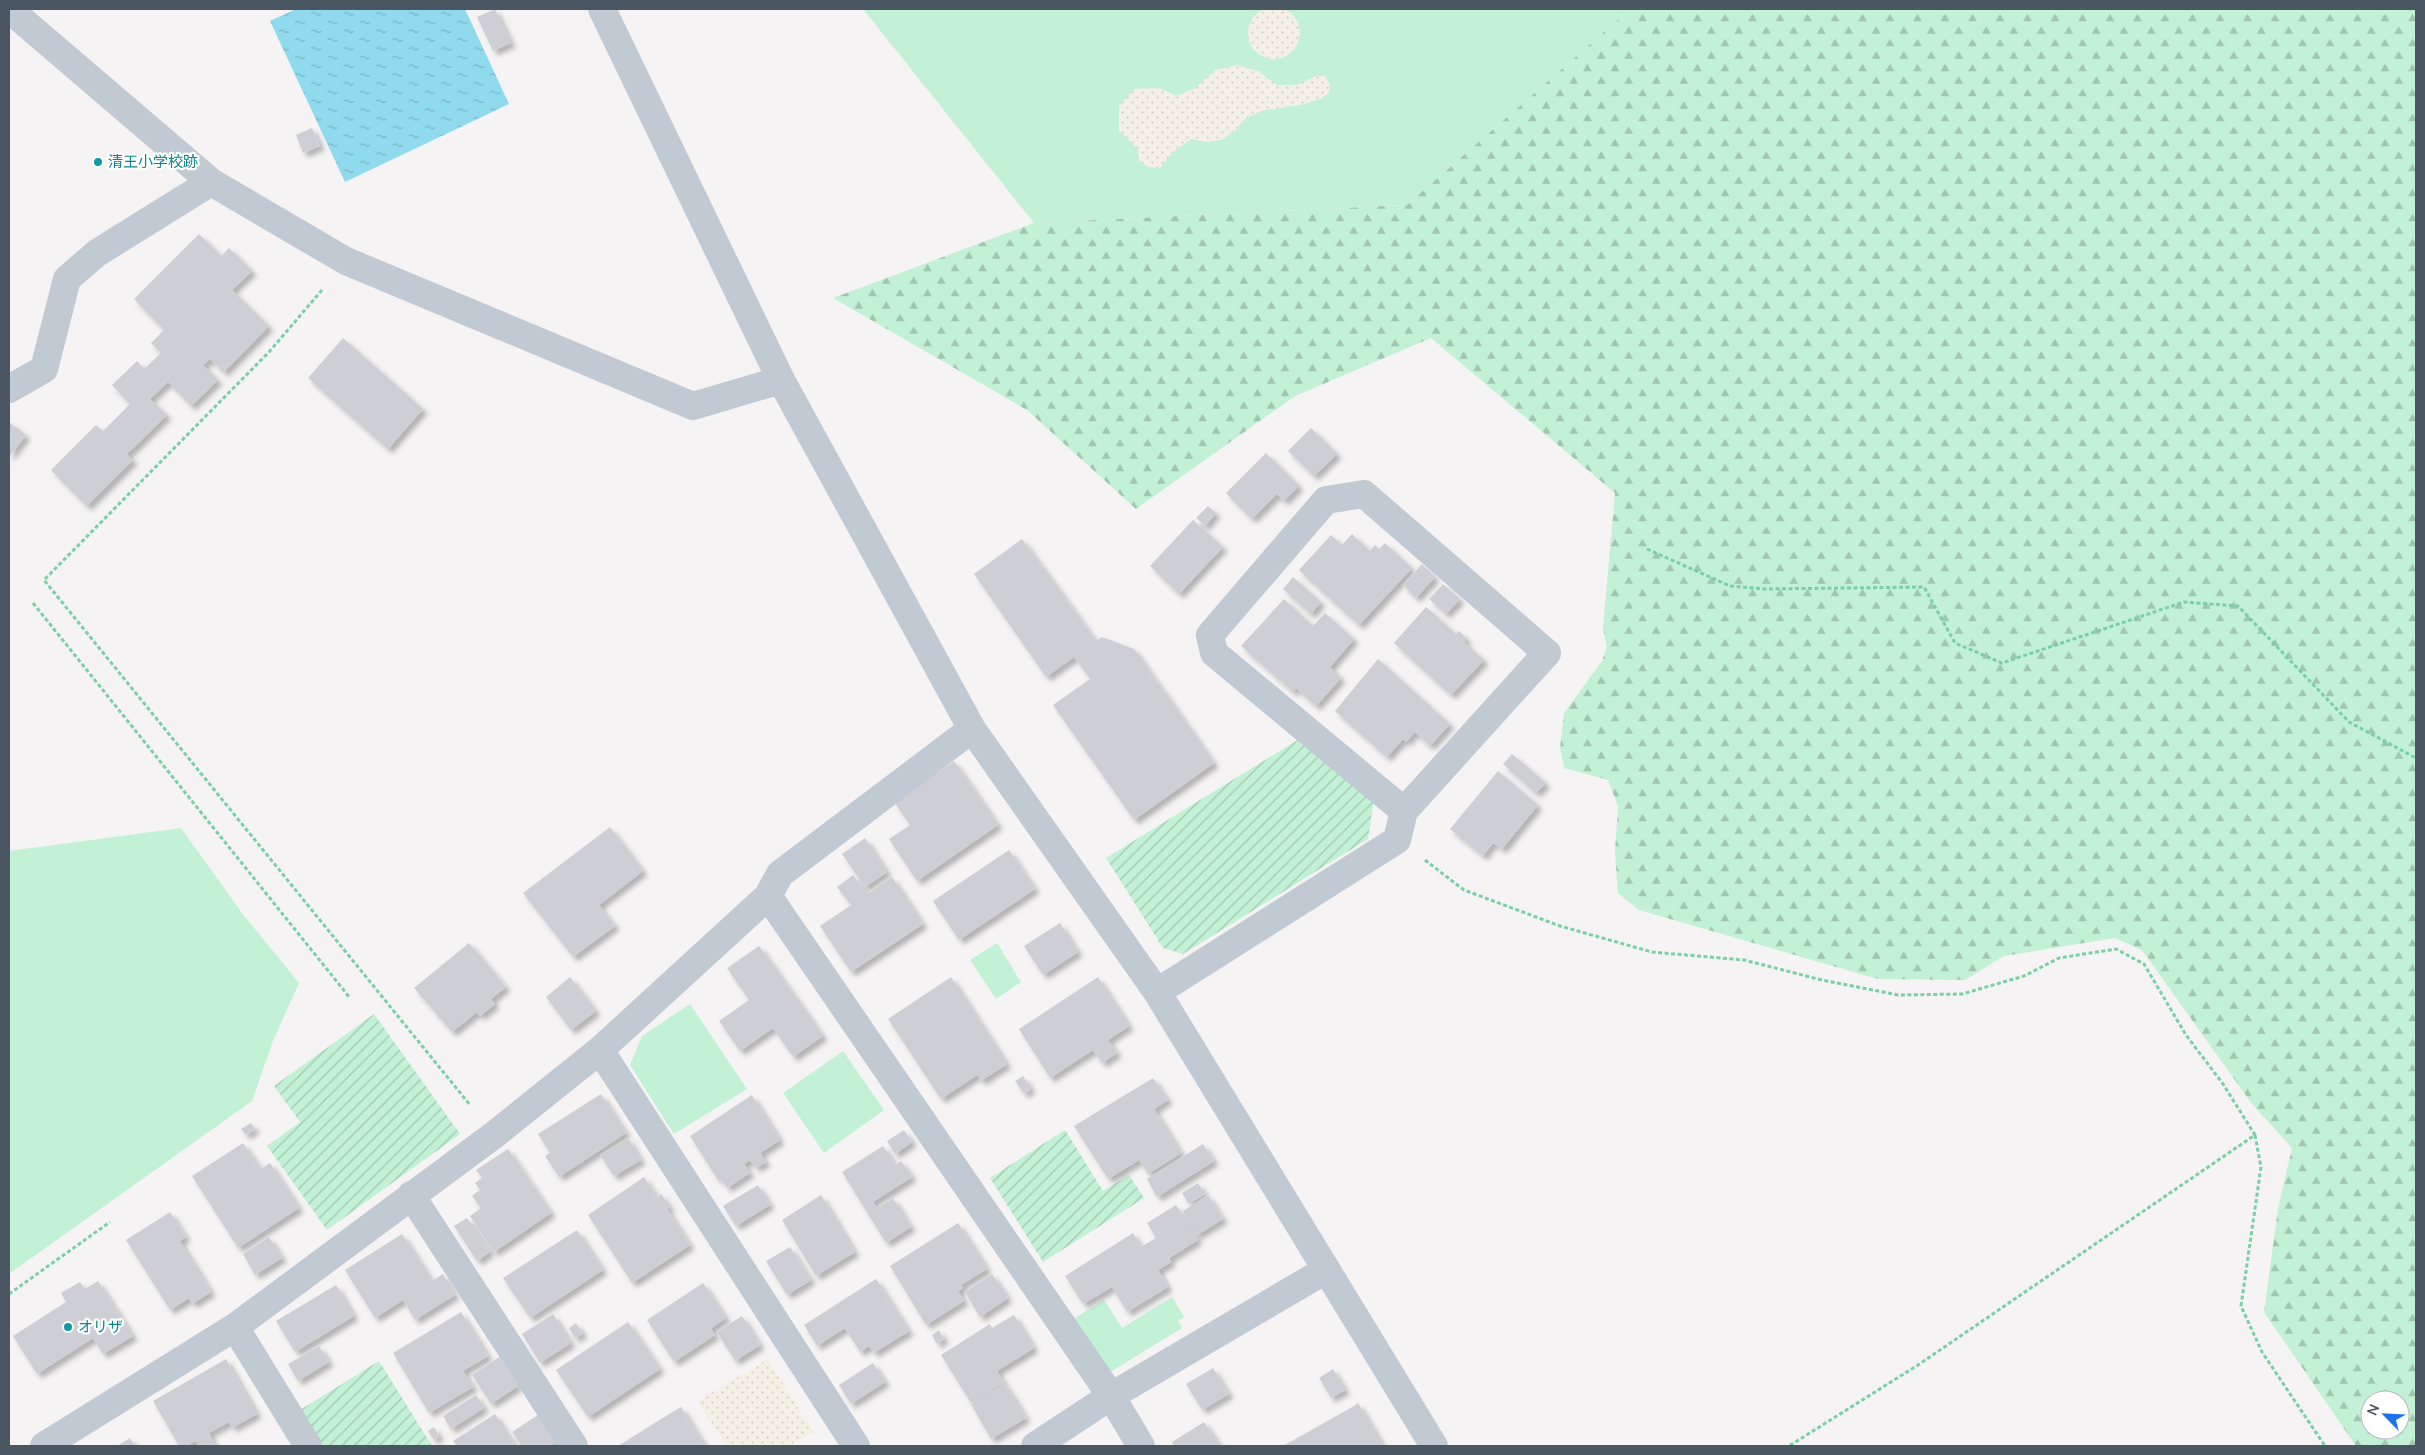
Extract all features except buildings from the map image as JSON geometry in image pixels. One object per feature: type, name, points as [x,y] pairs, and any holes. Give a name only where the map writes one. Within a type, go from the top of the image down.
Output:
[{"type":"street","points":[[9,9],[211,182],[346,261],[693,406],[781,380]]},
{"type":"street","points":[[602,9],[781,380],[972,729],[1157,992],[1434,1446]]},
{"type":"street","points":[[9,389],[44,369],[67,279],[97,253],[211,182]]},
{"type":"street","points":[[1157,992],[1396,840],[1404,811],[1547,653],[1364,494],[1326,500],[1210,635],[1214,653],[1404,811]]},
{"type":"street","points":[[44,1446],[234,1327],[410,1195],[494,1135],[600,1050],[768,896],[780,874],[972,729]]},
{"type":"street","points":[[768,896],[1111,1396],[1141,1446]]},
{"type":"street","points":[[600,1050],[856,1446]]},
{"type":"street","points":[[410,1195],[574,1446]]},
{"type":"street","points":[[1035,1446],[1111,1396],[1326,1270]]},
{"type":"street","points":[[234,1327],[308,1446]]},
{"type":"path","points":[[346,261],[269,352],[44,580],[494,1135]]},
{"type":"path","points":[[1647,549],[1730,586],[1765,589],[1924,587],[1955,644],[2002,663],[2184,602],[2238,606],[2349,722],[2416,758]]},
{"type":"path","points":[[33,603],[350,998]]},
{"type":"path","points":[[1396,840],[1464,890],[1560,926],[1652,952],[1744,960],[1822,980],[1898,995],[1962,994],[2024,976],[2059,958],[2116,949],[2144,964],[2186,1035],[2223,1084],[2255,1135],[2261,1167],[2241,1306],[2262,1352],[2325,1446]]},
{"type":"path","points":[[1789,1446],[1918,1365],[2255,1135]]},
{"type":"path","points":[[9,1294],[110,1222]]},
{"type":"green space","points":[[863,9],[1630,9],[1407,205],[1034,223]]},
{"type":"green space","points":[[1630,9],[2416,9],[2416,1446],[2356,1446],[2264,1312],[2278,1209],[2292,1148],[2252,1104],[2142,950],[2115,938],[2004,956],[1965,980],[1878,979],[1639,910],[1618,893],[1615,852],[1618,806],[1608,780],[1564,768],[1560,748],[1564,713],[1602,661],[1607,647],[1603,628],[1615,493],[1431,338],[1295,396],[1136,509],[1027,410],[833,298],[1034,223],[1407,205]]},
{"type":"green space","points":[[1299,739],[1374,799],[1368,839],[1183,954],[1163,948],[1106,858]]},
{"type":"green space","points":[[181,828],[242,913],[299,983],[273,1041],[252,1101],[9,1274],[9,851]]},
{"type":"green space","points":[[997,943],[1021,982],[996,999],[970,960]]},
{"type":"green space","points":[[690,1004],[747,1089],[674,1134],[630,1065],[642,1036]]},
{"type":"green space","points":[[374,1014],[460,1134],[327,1230],[267,1146],[300,1122],[274,1086]]},
{"type":"green space","points":[[843,1051],[884,1110],[824,1153],[783,1093]]},
{"type":"green space","points":[[1065,1130],[1103,1191],[1129,1175],[1144,1198],[1043,1262],[990,1178]]},
{"type":"green space","points":[[1172,1297],[1184,1317],[1178,1321],[1182,1328],[1112,1371],[1096,1364],[1070,1321],[1104,1300],[1122,1328]]},
{"type":"green space","points":[[379,1361],[432,1446],[323,1446],[300,1410]]},
{"type":"sand","points":[[1269,7],[1279,7],[1289,11],[1296,18],[1300,33],[1296,48],[1289,55],[1279,59],[1269,59],[1259,55],[1252,48],[1248,38],[1248,28],[1252,18],[1259,11]]},
{"type":"sand","points":[[1237,65],[1258,71],[1277,85],[1297,85],[1316,76],[1325,76],[1330,85],[1329,93],[1320,99],[1304,104],[1261,111],[1245,119],[1235,131],[1221,140],[1207,142],[1191,139],[1172,153],[1160,168],[1147,167],[1139,160],[1138,149],[1119,131],[1119,106],[1134,89],[1159,88],[1176,96],[1194,89],[1216,70]]},
{"type":"sand","points":[[768,1359],[813,1432],[790,1446],[726,1446],[698,1401]]},
{"type":"water","points":[[296,9],[465,9],[509,104],[345,182],[270,21]]},
{"type":"place","name":"清王小学校跡","points":[[98,162]]},
{"type":"place","name":"オリザ","points":[[68,1327]]}]
